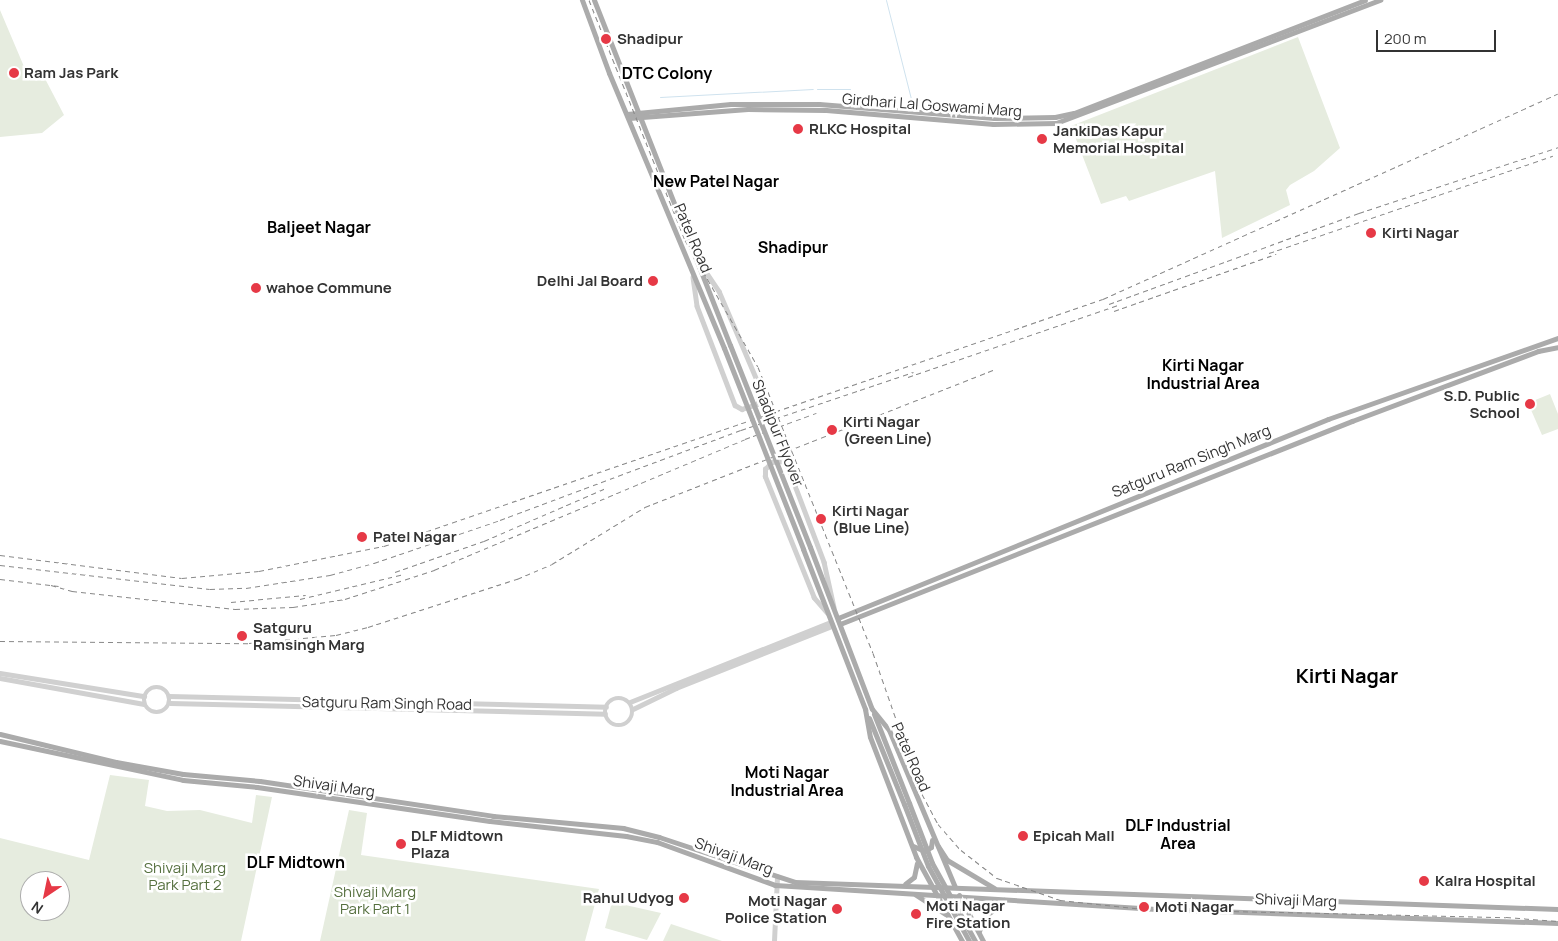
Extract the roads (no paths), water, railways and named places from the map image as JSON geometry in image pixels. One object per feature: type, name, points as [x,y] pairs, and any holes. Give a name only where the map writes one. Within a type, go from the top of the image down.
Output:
[{"type":"main road","name":"Patel Road","points":[[582,0],[628,116],[702,291]]},
{"type":"main road","name":"Patel Road","points":[[594,0],[700,264]]},
{"type":"main road","name":"Girdhari Lal Goswami Marg","points":[[639,114],[731,104],[819,104],[994,118],[1055,117],[1074,112],[1365,0]]},
{"type":"main road","name":"Girdhari Lal Goswami Marg","points":[[639,114],[748,109],[826,110],[993,124],[1056,122],[1380,0]]},
{"type":"main road","points":[[628,116],[639,114]]},
{"type":"main road","name":"Shadipur Flyover","points":[[700,264],[834,610]]},
{"type":"main road","name":"Shadipur Flyover","points":[[702,291],[827,613]]},
{"type":"main road","name":"Satguru Ram Singh Marg","points":[[838,618],[1328,419],[1558,338]]},
{"type":"main road","name":"Satguru Ram Singh Marg","points":[[840,624],[1352,421],[1538,351],[1558,347]]},
{"type":"main road","name":"Patel Road","points":[[834,610],[872,709],[889,730],[931,837],[983,941]]},
{"type":"main road","name":"Patel Road","points":[[827,613],[865,709],[870,737],[916,857],[962,941]]},
{"type":"main road","points":[[865,709],[932,863],[974,941]]},
{"type":"main road","points":[[872,709],[928,866],[969,941]]},
{"type":"main road","name":"Shivaji Marg","points":[[0,734],[183,774],[260,781],[493,816],[623,828],[660,837],[795,882],[1558,909]]},
{"type":"main road","name":"Shivaji Marg","points":[[0,741],[183,780],[257,787],[490,821],[626,836],[657,842],[776,885],[1156,909],[1558,923]]},
{"type":"main road","points":[[912,845],[917,851],[925,852],[931,847],[931,837]]},
{"type":"main road","points":[[931,837],[947,860],[997,889]]},
{"type":"main road","points":[[902,885],[916,874],[916,857]]},
{"type":"main road","points":[[913,893],[951,918]]},
{"type":"main road","points":[[979,932],[984,918],[1004,899]]},
{"type":"street","points":[[692,269],[697,306],[734,405],[742,409],[757,404],[761,398],[759,386],[719,292],[700,264]]},
{"type":"street","points":[[827,613],[814,598],[765,477],[765,469],[772,462],[783,461],[788,467],[824,562],[834,610]]},
{"type":"street","points":[[630,702],[633,709],[630,721],[625,725],[614,725],[606,714],[606,707],[614,699],[630,702],[831,624]]},
{"type":"street","points":[[633,709],[676,688],[831,624]]},
{"type":"street","points":[[0,673],[144,696]]},
{"type":"street","points":[[0,678],[144,704],[155,713],[162,712],[170,703],[169,696],[158,687],[147,691],[144,696],[144,704]]},
{"type":"street","name":"Satguru Ram Singh Road","points":[[169,696],[606,707]]},
{"type":"street","name":"Satguru Ram Singh Road","points":[[170,703],[606,714]]},
{"type":"street","points":[[774,941],[776,877]]},
{"type":"waterway","points":[[886,0],[911,99]]},
{"type":"waterway","points":[[660,97],[813,89]]},
{"type":"waterway","points":[[817,89],[850,89]]},
{"type":"railway","points":[[589,0],[685,240],[758,367],[873,653],[922,794],[938,824],[961,850],[997,878],[1060,900],[1144,909],[1506,917],[1558,921]]},
{"type":"railway","points":[[0,555],[182,578],[259,571],[384,546],[1103,299],[1558,94]]},
{"type":"railway","points":[[1109,304],[1359,213],[1558,147]]},
{"type":"railway","points":[[1269,253],[1553,156]]},
{"type":"railway","points":[[1114,311],[1276,254]]},
{"type":"railway","points":[[908,377],[1118,305]]},
{"type":"railway","points":[[0,641],[249,643],[336,635],[368,627],[517,579],[552,564],[645,507],[995,369]]},
{"type":"railway","points":[[0,565],[210,589],[246,588],[330,575],[374,563],[500,520],[741,430],[913,372]]},
{"type":"railway","points":[[51,585],[72,591],[235,609],[293,607],[345,599],[434,570],[745,439],[816,413]]},
{"type":"railway","points":[[395,572],[484,541],[606,488]]},
{"type":"railway","points":[[300,599],[404,574]]},
{"type":"railway","points":[[0,579],[59,586]]},
{"type":"railway","points":[[231,602],[306,595]]},
{"type":"place","name":"Shadipur","points":[[606,39]]},
{"type":"place","name":"Ram Jas Park","points":[[14,73]]},
{"type":"place","name":"RLKC Hospital","points":[[798,129]]},
{"type":"place","name":"JankiDas Kapur Memorial Hospital","points":[[1042,139]]},
{"type":"place","name":"Kirti Nagar","points":[[1371,233]]},
{"type":"place","name":"Delhi Jal Board","points":[[653,281]]},
{"type":"place","name":"wahoe Commune","points":[[256,288]]},
{"type":"place","name":"S.D. Public School","points":[[1530,404]]},
{"type":"place","name":"Kirti Nagar (Green Line)","points":[[832,430]]},
{"type":"place","name":"Kirti Nagar (Blue Line)","points":[[821,519]]},
{"type":"place","name":"Patel Nagar","points":[[362,537]]},
{"type":"place","name":"Satguru Ramsingh Marg","points":[[242,636]]},
{"type":"place","name":"Epicah Mall","points":[[1023,836]]},
{"type":"place","name":"DLF Midtown Plaza","points":[[401,844]]},
{"type":"place","name":"Kalra Hospital","points":[[1424,881]]},
{"type":"place","name":"Rahul Udyog","points":[[684,898]]},
{"type":"place","name":"Moti Nagar","points":[[1144,907]]},
{"type":"place","name":"Moti Nagar Police Station","points":[[837,909]]},
{"type":"place","name":"Moti Nagar Fire Station","points":[[916,914]]},
{"type":"district","name":"DTC Colony","points":[[667,73]]},
{"type":"district","name":"New Patel Nagar","points":[[716,181]]},
{"type":"district","name":"Baljeet Nagar","points":[[319,227]]},
{"type":"district","name":"Shadipur","points":[[793,247]]},
{"type":"district","name":"Kirti Nagar Industrial Area","points":[[1203,374]]},
{"type":"district","name":"Kirti Nagar","points":[[1347,675]]},
{"type":"district","name":"Moti Nagar Industrial Area","points":[[787,781]]},
{"type":"district","name":"DLF Industrial Area","points":[[1178,834]]},
{"type":"district","name":"DLF Midtown","points":[[296,862]]},
{"type":"park label","name":"Shivaji Marg Park Part 2","points":[[185,876]]},
{"type":"park label","name":"Shivaji Marg Park Part 1","points":[[375,900]]}]
